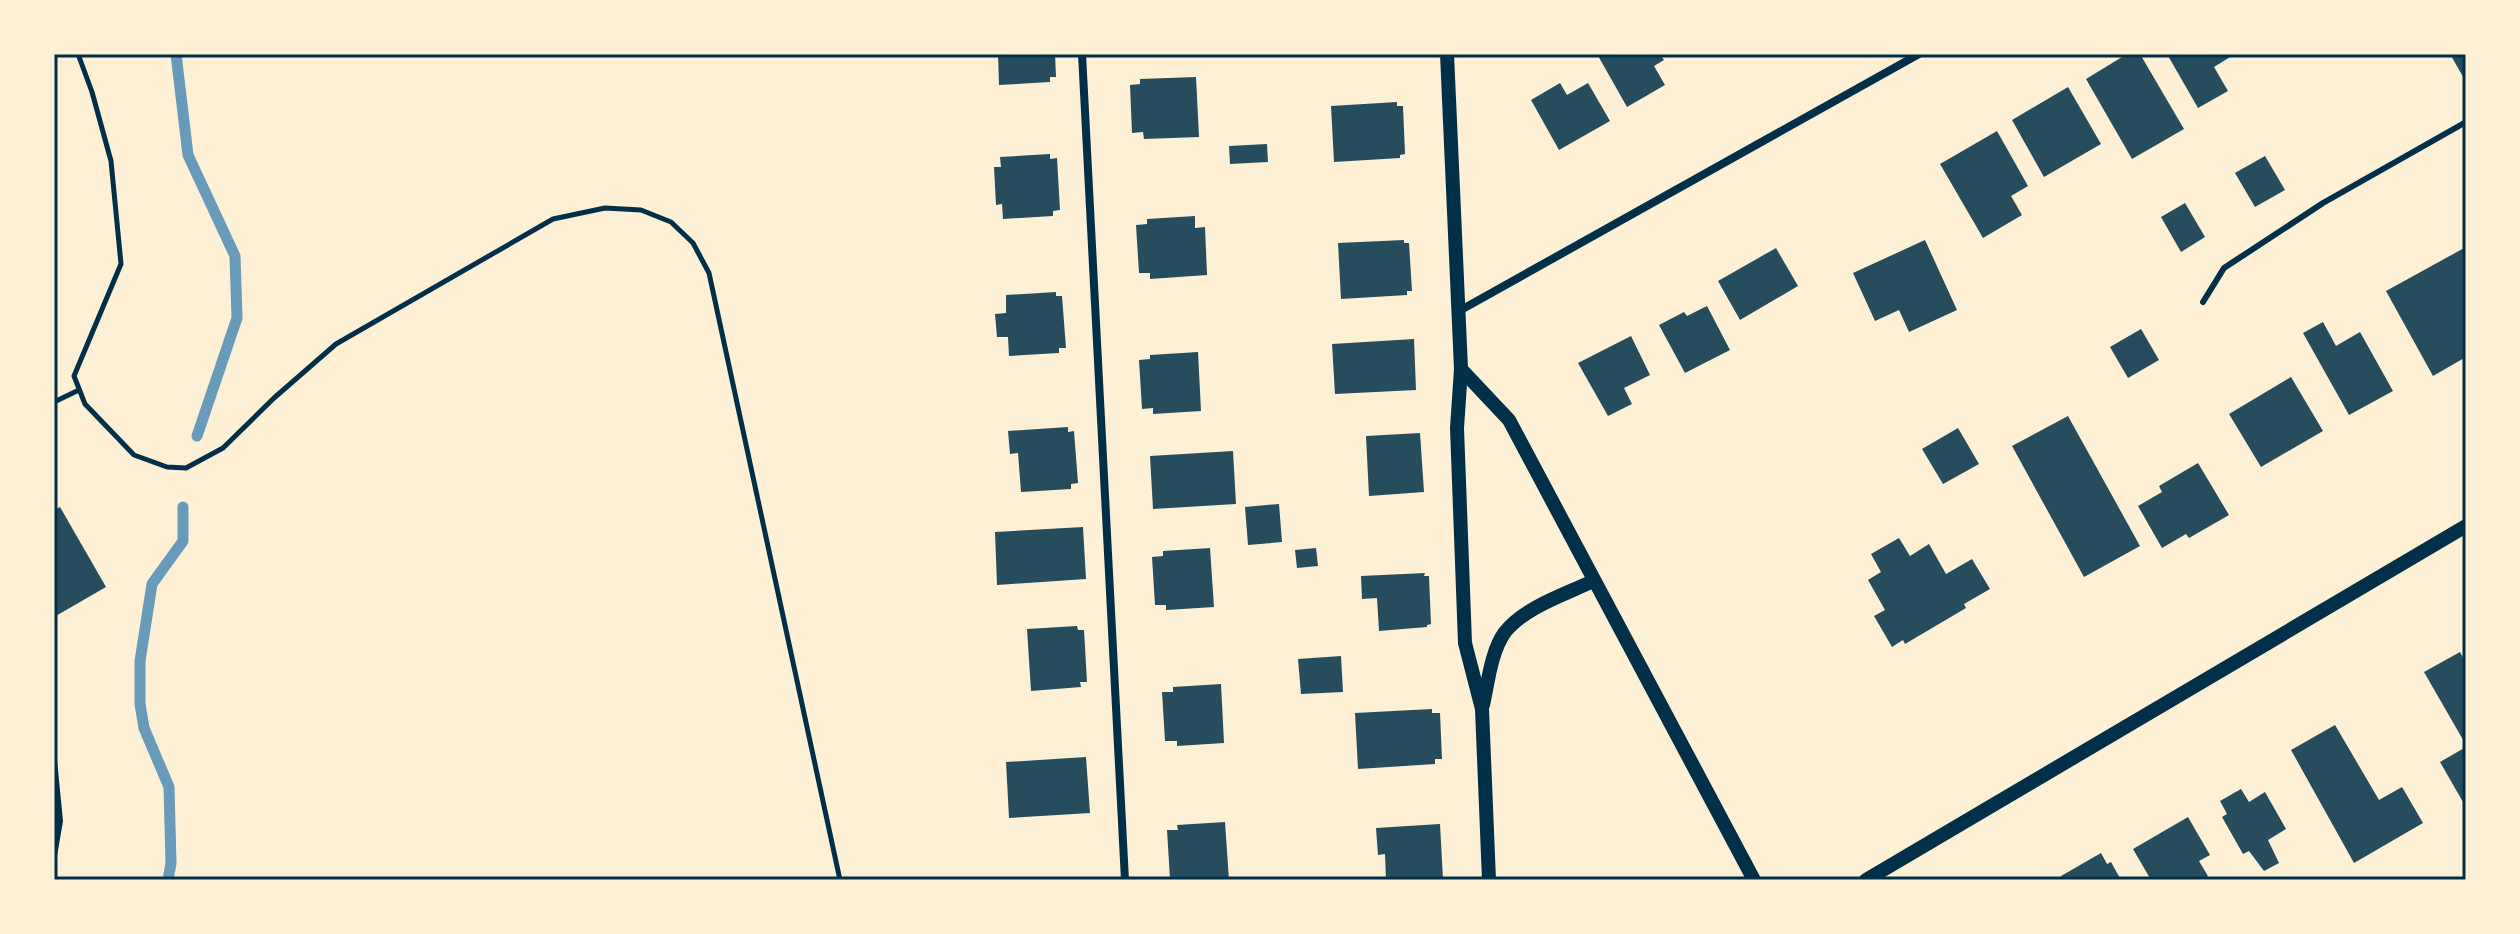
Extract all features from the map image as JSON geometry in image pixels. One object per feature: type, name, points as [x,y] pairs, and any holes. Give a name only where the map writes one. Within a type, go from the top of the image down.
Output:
[{"type":"street","points":[[1082,54],[1125,880]]},
{"type":"street","points":[[1447,54],[1461,369],[1457,428],[1465,643],[1482,709],[1489,880]]},
{"type":"street","points":[[1459,311],[1919,54]]},
{"type":"street","points":[[1461,369],[1509,420],[1754,880]]},
{"type":"street","points":[[1866,880],[2466,526]]},
{"type":"street","points":[[1482,709],[1496,653],[1505,633],[1527,613],[1593,581]]},
{"type":"lane","points":[[2203,302],[2224,268],[2323,203],[2466,122]]},
{"type":"lane","points":[[54,760],[60,821],[54,856]]},
{"type":"path","points":[[78,54],[111,161],[121,264],[74,376],[85,404],[134,455],[167,467],[186,468],[223,448],[336,344],[553,219],[605,208],[641,210],[671,222],[693,243],[709,273],[840,880]]},
{"type":"path","points":[[54,402],[79,390]]},
{"type":"building","points":[[998,54],[1055,54],[1056,77],[1050,77],[1050,82],[999,85]]},
{"type":"building","points":[[1597,54],[1660,54],[1664,60],[1654,66],[1665,85],[1627,107]]},
{"type":"building","points":[[2127,54],[2140,54],[2184,129],[2132,159],[2086,79]]},
{"type":"building","points":[[2167,54],[2235,54],[2214,67],[2228,91],[2198,108]]},
{"type":"building","points":[[2450,54],[2466,54],[2466,82]]},
{"type":"building","points":[[1196,77],[1199,137],[1144,139],[1143,132],[1132,133],[1130,85],[1140,84],[1140,79]]},
{"type":"building","points":[[1560,83],[1567,95],[1588,83],[1610,121],[1559,150],[1531,100]]},
{"type":"building","points":[[2068,87],[2101,144],[2044,177],[2012,120]]},
{"type":"building","points":[[1397,102],[1397,106],[1403,106],[1405,154],[1400,158],[1334,162],[1331,106]]},
{"type":"building","points":[[1997,131],[2028,186],[2011,196],[2022,215],[1983,238],[1940,164]]},
{"type":"building","points":[[1267,144],[1268,162],[1230,164],[1229,146]]},
{"type":"building","points":[[1050,154],[1050,159],[1057,158],[1060,210],[1053,211],[1053,216],[1003,219],[1002,204],[996,205],[994,167],[1001,167],[1000,157]]},
{"type":"building","points":[[2265,156],[2285,190],[2255,207],[2235,173]]},
{"type":"building","points":[[2185,203],[2205,237],[2181,252],[2161,217]]},
{"type":"building","points":[[1195,216],[1195,228],[1205,227],[1207,275],[1150,279],[1150,273],[1139,273],[1136,225],[1147,224],[1147,219]]},
{"type":"building","points":[[1404,240],[1404,243],[1409,243],[1412,291],[1407,291],[1407,295],[1341,299],[1338,243]]},
{"type":"building","points":[[1925,240],[1957,310],[1909,332],[1899,310],[1875,321],[1853,273]]},
{"type":"building","points":[[2466,247],[2466,357],[2433,376],[2386,291]]},
{"type":"building","points":[[1776,248],[1798,286],[1740,320],[1718,281]]},
{"type":"building","points":[[1056,292],[1056,296],[1062,296],[1066,348],[1059,348],[1059,353],[1009,356],[1008,337],[997,337],[995,314],[1006,313],[1006,295]]},
{"type":"building","points":[[1707,306],[1730,350],[1685,373],[1659,325],[1684,312],[1687,316]]},
{"type":"building","points":[[2323,322],[2336,346],[2360,332],[2393,391],[2349,415],[2303,333]]},
{"type":"building","points":[[2141,329],[2159,360],[2128,378],[2110,347]]},
{"type":"building","points":[[1631,336],[1650,375],[1624,388],[1632,404],[1608,416],[1578,363]]},
{"type":"building","points":[[1414,339],[1416,390],[1335,394],[1332,344]]},
{"type":"building","points":[[1198,352],[1201,411],[1153,414],[1153,408],[1142,409],[1139,360],[1150,359],[1150,355]]},
{"type":"building","points":[[2291,377],[2323,431],[2261,467],[2229,414]]},
{"type":"building","points":[[2068,416],[2140,546],[2084,577],[2012,446]]},
{"type":"building","points":[[1068,427],[1068,432],[1074,431],[1078,483],[1071,484],[1071,489],[1021,492],[1018,453],[1010,454],[1008,431]]},
{"type":"building","points":[[1958,428],[1979,464],[1943,484],[1922,449]]},
{"type":"building","points":[[1420,433],[1424,492],[1369,496],[1366,436]]},
{"type":"building","points":[[1233,451],[1236,504],[1153,509],[1150,456]]},
{"type":"building","points":[[2198,463],[2229,515],[2189,538],[2186,534],[2162,548],[2138,506],[2162,492],[2159,486]]},
{"type":"building","points":[[1279,504],[1282,542],[1248,545],[1245,507]]},
{"type":"building","points":[[60,507],[106,587],[54,617],[54,510]]},
{"type":"building","points":[[1083,527],[1086,579],[997,585],[995,532]]},
{"type":"building","points":[[1899,538],[1910,556],[1929,544],[1946,574],[1972,559],[1990,589],[1964,604],[1966,608],[1905,644],[1903,640],[1892,647],[1874,616],[1885,610],[1868,580],[1881,572],[1871,554]]},
{"type":"building","points":[[1210,548],[1214,607],[1166,610],[1166,605],[1155,605],[1152,557],[1163,556],[1163,551]]},
{"type":"building","points":[[1316,548],[1318,566],[1297,568],[1295,550]]},
{"type":"building","points":[[1425,573],[1424,576],[1429,576],[1431,624],[1427,627],[1379,631],[1377,598],[1362,599],[1361,576]]},
{"type":"building","points":[[1077,626],[1078,630],[1084,630],[1087,682],[1080,682],[1081,687],[1031,691],[1027,629]]},
{"type":"building","points":[[2460,652],[2466,663],[2466,745],[2424,672]]},
{"type":"building","points":[[1341,656],[1343,692],[1301,694],[1298,659]]},
{"type":"building","points":[[1221,684],[1224,743],[1177,746],[1177,741],[1165,741],[1162,692],[1173,692],[1173,687]]},
{"type":"building","points":[[1432,709],[1432,713],[1440,713],[1442,759],[1435,759],[1435,764],[1358,769],[1355,713]]},
{"type":"building","points":[[2335,725],[2379,800],[2402,787],[2423,823],[2354,863],[2291,750]]},
{"type":"building","points":[[2466,747],[2466,801],[2463,802],[2440,762]]},
{"type":"building","points":[[1086,757],[1090,813],[1009,818],[1006,762]]},
{"type":"building","points":[[2241,789],[2249,802],[2265,792],[2286,829],[2268,840],[2279,863],[2264,871],[2249,851],[2243,854],[2222,817],[2227,814],[2220,801]]},
{"type":"building","points":[[2188,817],[2210,855],[2199,861],[2208,876],[2201,880],[2151,880],[2133,849]]},
{"type":"building","points":[[1225,822],[1229,880],[1170,879],[1167,830],[1178,830],[1177,825]]},
{"type":"building","points":[[1440,824],[1443,879],[1386,880],[1385,854],[1378,855],[1376,828]]},
{"type":"building","points":[[2101,853],[2107,864],[2111,862],[2121,880],[2064,880],[2061,876]]},
{"type":"waterway","points":[[176,54],[188,155],[235,256],[237,318],[197,436]]},
{"type":"waterway","points":[[168,880],[171,863],[169,787],[144,728],[140,704],[140,661],[152,584],[183,541],[183,507]]}]
